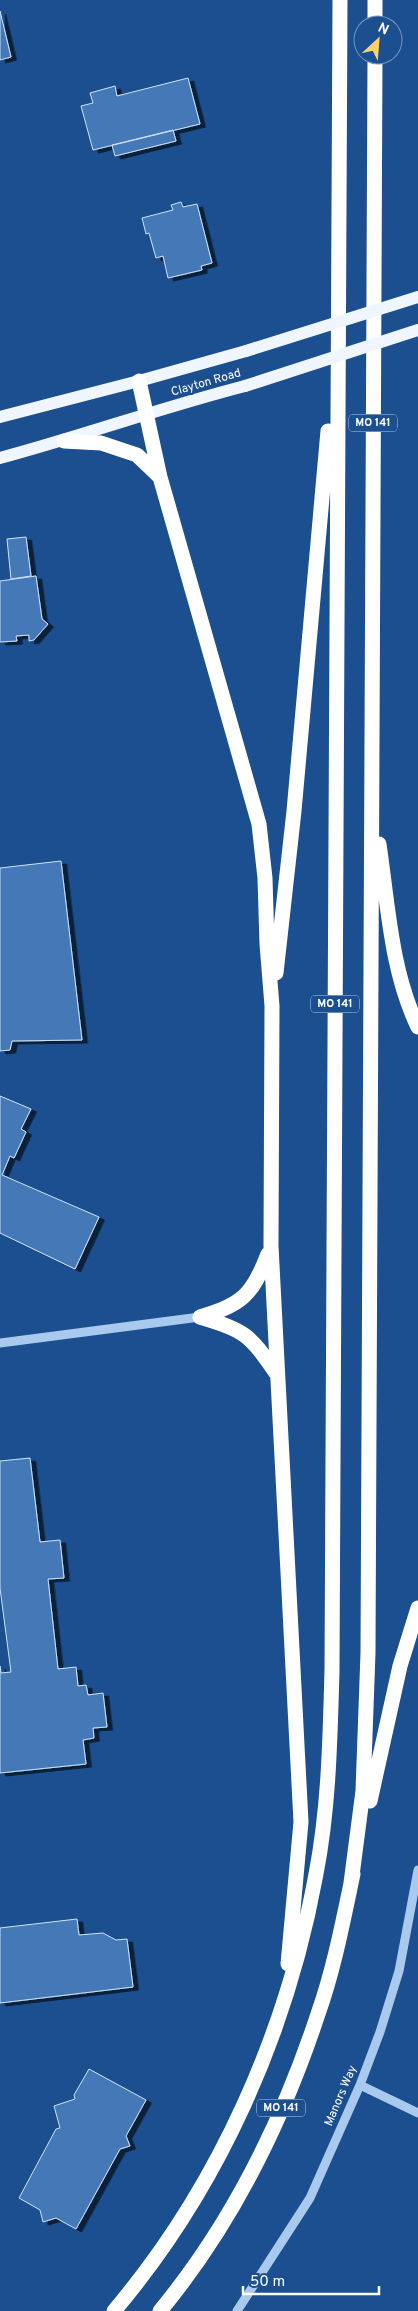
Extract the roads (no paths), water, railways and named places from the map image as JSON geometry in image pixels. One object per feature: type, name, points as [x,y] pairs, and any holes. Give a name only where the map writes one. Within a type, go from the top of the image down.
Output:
[{"type":"highway","name":"MO 141","points":[[114,2311],[166,2242],[202,2186],[234,2126],[262,2064],[284,2003],[303,1938],[317,1873],[326,1807],[330,1739],[333,1545],[340,0]]},
{"type":"highway","points":[[375,15],[376,0]]},
{"type":"highway","name":"MO 141","points":[[160,2311],[202,2253],[237,2197],[296,2076],[319,2013],[337,1949],[352,1883],[363,1791],[368,1653],[375,65]]},
{"type":"highway","points":[[272,1006],[294,811],[340,300]]},
{"type":"highway","points":[[139,381],[148,414],[160,477],[259,824],[266,878],[267,944],[272,1006],[271,1246],[276,1373],[301,1822],[284,2003]]},
{"type":"highway","points":[[64,441],[100,443],[137,455],[160,477]]},
{"type":"highway","points":[[372,790],[391,932],[400,975],[411,1012],[418,1027]]},
{"type":"highway","points":[[200,1317],[229,1308],[245,1297],[259,1279],[271,1246]]},
{"type":"highway","points":[[200,1317],[241,1331],[255,1342],[276,1373]]},
{"type":"highway","points":[[352,1883],[400,1666],[418,1608]]},
{"type":"main road","name":"Clayton Road","points":[[0,417],[246,351],[418,297]]},
{"type":"main road","name":"Clayton Road","points":[[0,458],[64,441],[105,426],[245,386],[418,330]]},
{"type":"street","points":[[0,1343],[200,1317]]},
{"type":"street","name":"Manors Way","points":[[237,2311],[310,2198],[360,2085],[380,2032],[399,1971],[418,1870]]},
{"type":"street","points":[[360,2085],[418,2113]]}]
